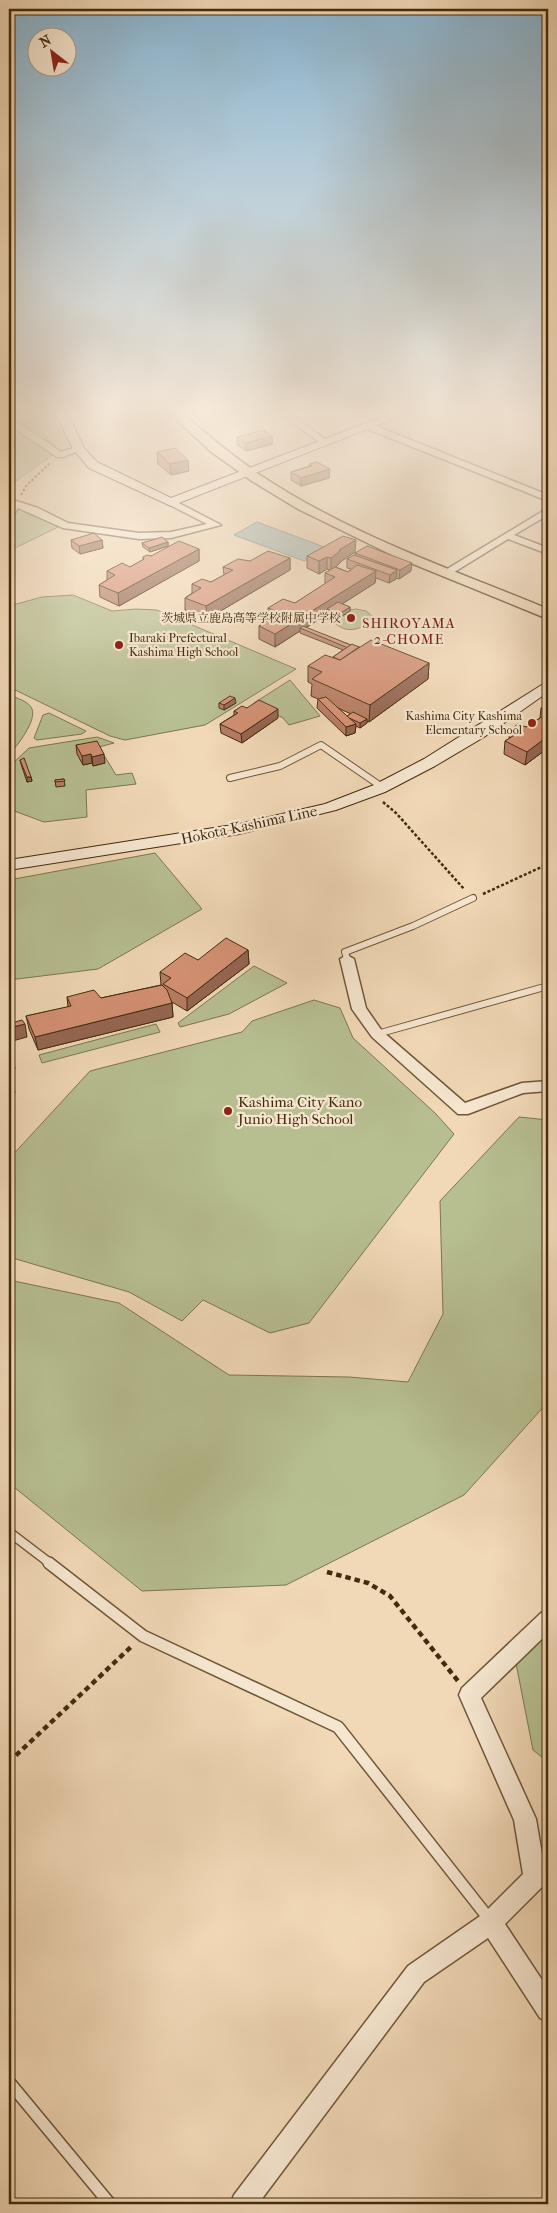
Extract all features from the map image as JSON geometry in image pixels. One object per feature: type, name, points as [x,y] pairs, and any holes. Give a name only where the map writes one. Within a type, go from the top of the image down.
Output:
[{"type":"main road","points":[[327,517],[340,525],[447,572],[548,614]]},
{"type":"main road","name":"Hokota-Kashima Line","points":[[9,865],[252,827],[382,794],[458,747],[548,685]]},
{"type":"street","points":[[49,517],[66,526],[139,536],[171,535],[216,525],[201,517]]},
{"type":"street","points":[[447,572],[538,517]]},
{"type":"street","points":[[507,536],[548,551]]},
{"type":"street","points":[[347,959],[359,1009],[377,1034],[463,1110],[522,1088],[548,1086]]},
{"type":"street","points":[[243,2204],[416,1974],[491,1922],[535,1878],[525,1819],[469,1695],[548,1620]]},
{"type":"street","points":[[491,1922],[548,2010]]},
{"type":"lane","points":[[230,778],[280,766],[321,745],[382,794]]},
{"type":"lane","points":[[347,959],[345,952],[413,926],[473,898]]},
{"type":"lane","points":[[377,1034],[548,986]]},
{"type":"lane","points":[[9,1532],[143,1636],[338,1727],[491,1922]]},
{"type":"lane","points":[[9,2082],[110,2204]]},
{"type":"path","points":[[382,794],[396,813],[473,898],[548,864]]},
{"type":"path","points":[[327,1572],[368,1583],[390,1596],[469,1695]]},
{"type":"path","points":[[9,1762],[143,1636]]},
{"type":"green space","points":[[11,517],[43,517],[58,527],[9,551],[9,521]]},
{"type":"green space","points":[[73,595],[112,611],[157,610],[296,669],[205,725],[125,740],[110,736],[9,687],[9,606],[42,597]]},
{"type":"green space","points":[[349,610],[366,611],[372,616],[372,620],[363,626],[349,630],[335,623],[335,618],[339,619],[351,611]]},
{"type":"green space","points":[[290,680],[320,716],[289,725],[283,718],[254,703]]},
{"type":"green space","points":[[9,695],[28,704],[33,714],[25,733],[17,746],[9,754]]},
{"type":"green space","points":[[49,713],[86,731],[82,734],[37,740],[34,738],[43,715]]},
{"type":"green space","points":[[97,737],[114,743],[99,747],[116,775],[132,773],[136,784],[86,790],[87,817],[44,822],[9,809],[9,767],[29,748]]},
{"type":"green space","points":[[155,853],[202,909],[98,969],[9,980],[9,880]]},
{"type":"green space","points":[[254,966],[287,983],[229,1014],[180,1027],[178,1023]]},
{"type":"green space","name":"Kashima City Kano Junio High School","points":[[314,1000],[340,1008],[353,1038],[435,1113],[454,1134],[309,1323],[270,1333],[203,1300],[182,1321],[129,1292],[9,1257],[9,1159],[90,1071],[242,1032],[252,1021]]},
{"type":"green space","points":[[156,1024],[160,1032],[42,1063],[39,1055]]},
{"type":"green space","points":[[519,1117],[548,1120],[548,1402],[464,1495],[286,1585],[142,1591],[9,1483],[9,1280],[119,1303],[229,1375],[349,1377],[408,1382],[443,1314],[440,1201]]},
{"type":"green space","points":[[548,1609],[548,1762],[533,1750],[513,1648]]},
{"type":"water","points":[[257,522],[327,548],[304,561],[234,535]]},
{"type":"building","points":[[94,533],[102,540],[79,546],[71,540]]},
{"type":"building","points":[[343,536],[356,540],[339,550],[331,558],[327,557],[319,561],[307,556]]},
{"type":"building","points":[[162,537],[168,542],[149,548],[142,543]]},
{"type":"building","points":[[179,541],[199,549],[118,593],[99,585],[115,575],[107,571],[122,563],[130,567],[144,559],[143,557],[151,556]]},
{"type":"building","points":[[367,546],[412,563],[400,570],[355,553]]},
{"type":"building","points":[[268,551],[290,558],[206,606],[185,598],[201,588],[192,584],[202,579],[211,582],[233,570],[223,567],[238,559],[250,561]]},
{"type":"building","points":[[354,555],[397,570],[390,575],[347,559]]},
{"type":"building","points":[[357,565],[376,571],[275,634],[259,626],[281,613],[268,608],[283,599],[295,603],[335,577],[325,573],[335,567],[348,572]]},
{"type":"building","points":[[338,602],[350,607],[339,614],[327,609]]},
{"type":"building","points":[[303,626],[351,645],[348,648],[300,628]]},
{"type":"building","points":[[371,640],[429,663],[370,705],[312,679],[322,672],[308,666],[325,655],[340,660]]},
{"type":"building","points":[[352,644],[359,647],[340,660],[333,657]]},
{"type":"building","points":[[230,696],[235,698],[224,705],[219,703]]},
{"type":"building","points":[[326,697],[356,724],[346,727],[318,699]]},
{"type":"building","points":[[259,700],[278,709],[241,734],[220,724],[238,713],[234,711],[242,706],[247,708]]},
{"type":"building","points":[[548,704],[548,713],[541,708]]},
{"type":"building","points":[[353,712],[367,719],[360,723],[347,716]]},
{"type":"building","points":[[548,713],[548,736],[527,752],[505,741],[516,734],[510,730],[518,724],[526,727]]},
{"type":"building","points":[[97,741],[104,754],[92,757],[91,754],[82,756],[76,745]]},
{"type":"building","points":[[24,758],[31,777],[27,777],[20,760]]},
{"type":"building","points":[[64,779],[65,781],[55,782],[55,780]]},
{"type":"building","points":[[226,938],[248,950],[187,998],[163,984],[171,978],[160,972],[185,953],[198,960]]},
{"type":"building","points":[[162,985],[167,990],[172,1003],[35,1037],[26,1016],[71,1006],[67,997],[94,990],[101,998]]},
{"type":"building","points":[[22,1020],[25,1024],[9,1028],[9,1024]]},
{"type":"building","points":[[9,1045],[13,1055],[9,1056]]},
{"type":"building","points":[[9,1069],[13,1079],[9,1080]]},
{"type":"place","name":"茨城県立鹿島高等学校附属中学校","points":[[351,618]]},
{"type":"place","name":"Ibaraki Prefectural Kashima High School","points":[[119,645]]},
{"type":"place","name":"Kashima City Kashima Elementary School","points":[[532,723]]},
{"type":"place","name":"Kashima City Kano Junio High School","points":[[228,1111]]},
{"type":"district","name":"SHIROYAMA 2-CHOME","points":[[409,632]]}]
